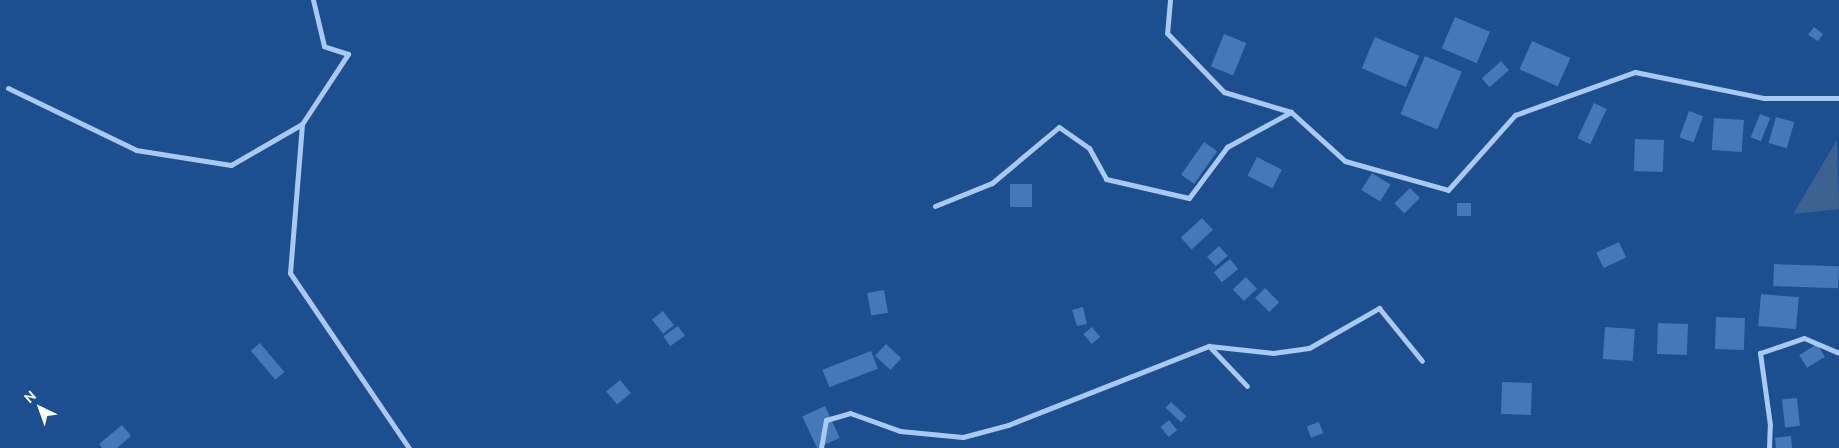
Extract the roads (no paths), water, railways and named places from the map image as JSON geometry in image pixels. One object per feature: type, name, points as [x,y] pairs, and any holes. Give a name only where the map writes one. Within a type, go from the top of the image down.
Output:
[{"type":"street","points":[[8,88],[136,150],[231,165],[302,124],[348,54],[324,46],[313,0]]},
{"type":"street","points":[[1170,0],[1167,33],[1224,92],[1291,112],[1345,161],[1448,190],[1515,115],[1635,72],[1764,98],[1839,98]]},
{"type":"street","points":[[935,206],[992,184],[1059,127],[1089,148],[1106,179],[1189,198],[1227,147],[1291,112]]},
{"type":"street","points":[[302,124],[290,273],[409,448]]},
{"type":"street","points":[[821,448],[826,420],[850,413],[900,431],[963,437],[1008,425],[1209,346],[1273,353],[1309,348],[1379,308],[1422,361]]},
{"type":"street","points":[[1769,448],[1770,425],[1760,353],[1804,338],[1839,353]]},
{"type":"street","points":[[1209,346],[1247,386]]},
{"type":"water","points":[[1837,140],[1839,209],[1793,214]]}]
